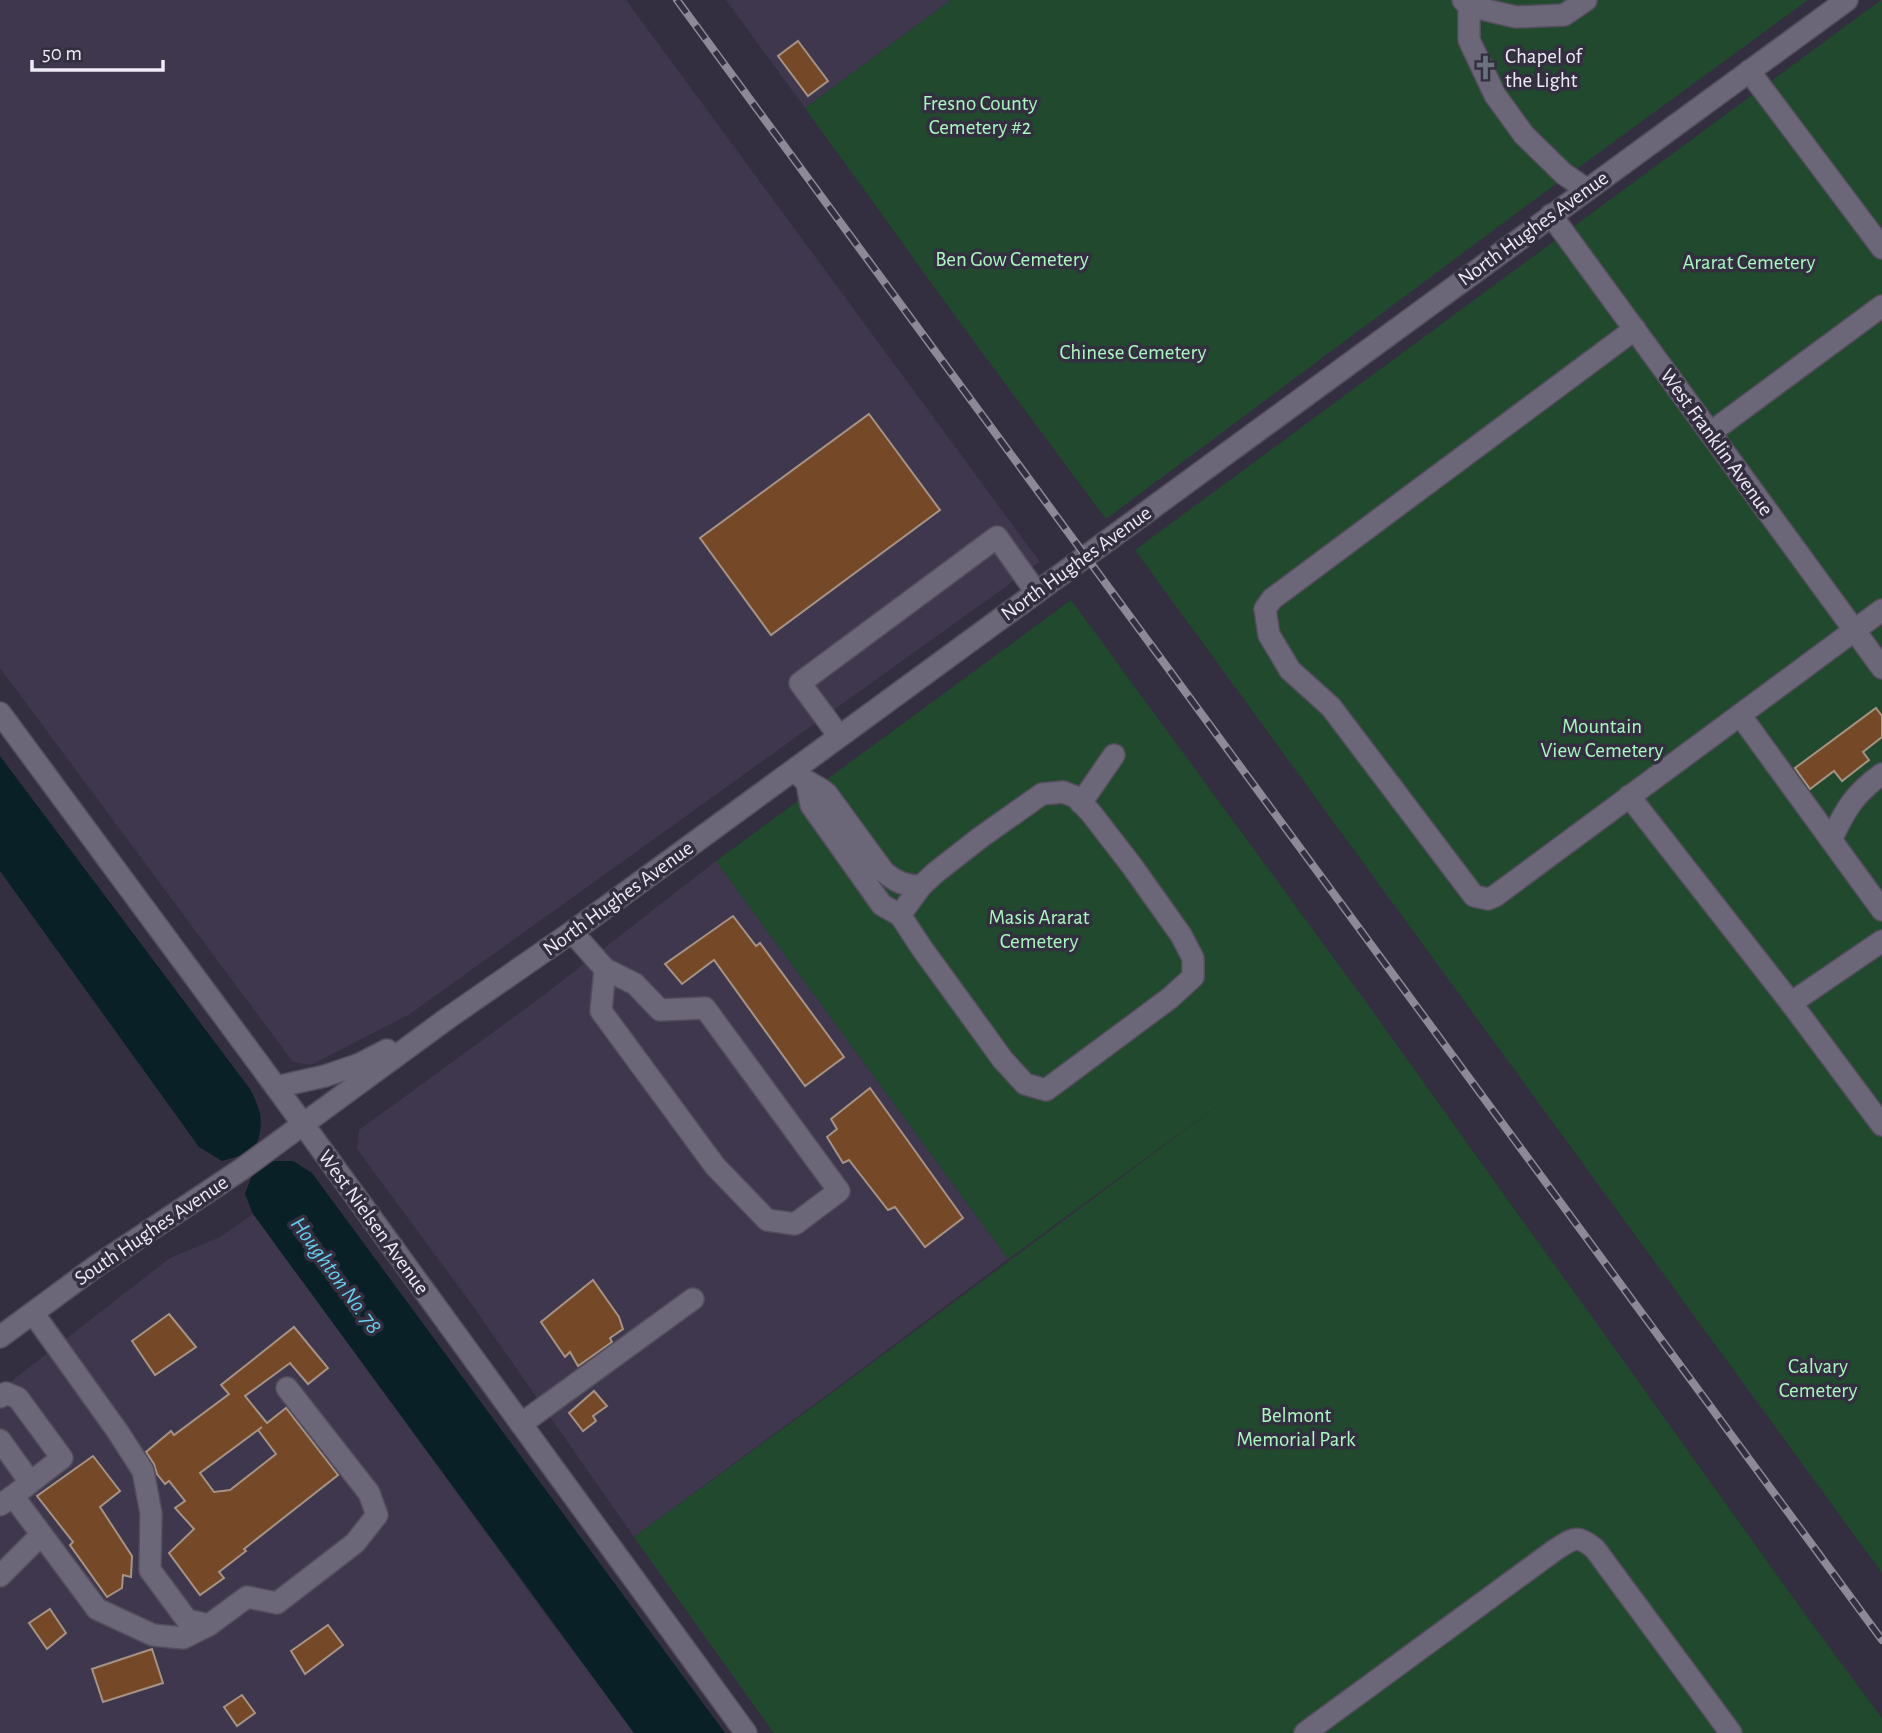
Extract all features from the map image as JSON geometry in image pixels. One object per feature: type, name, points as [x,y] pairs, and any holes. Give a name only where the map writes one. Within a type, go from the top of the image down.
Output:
[{"type":"street","points":[[1586,0],[1564,15],[1528,17],[1516,17],[1466,3],[1469,40],[1495,95],[1524,135],[1564,174],[1586,190]]},
{"type":"street","name":"North Hughes Avenue","points":[[303,1124],[448,1018],[801,776],[839,736],[1847,0]]},
{"type":"street","points":[[1749,71],[1882,248]]},
{"type":"street","name":"West Franklin Avenue","points":[[1552,215],[1882,668]]},
{"type":"street","points":[[1710,433],[1882,306]]},
{"type":"street","points":[[1635,329],[1272,599],[1265,609],[1269,635],[1290,670],[1331,707],[1474,896],[1481,899],[1495,896],[1882,610]]},
{"type":"street","points":[[839,736],[800,683],[997,537],[1036,592]]},
{"type":"street","name":"West Nielsen Avenue","points":[[0,713],[746,1733]]},
{"type":"street","points":[[1740,715],[1882,910]]},
{"type":"street","points":[[1082,803],[1114,755]]},
{"type":"street","points":[[1831,840],[1847,807],[1866,786],[1882,774]]},
{"type":"street","points":[[801,776],[827,794],[884,872],[894,881],[907,886],[921,886]]},
{"type":"street","points":[[801,776],[811,806],[882,905],[901,915],[1003,1060],[1025,1084],[1046,1090],[1170,998],[1192,977],[1193,958],[1181,935],[1132,866],[1082,803],[1076,797],[1063,793],[1042,794],[981,837],[934,873],[921,886],[901,915]]},
{"type":"street","points":[[1629,796],[1791,1003],[1876,1103],[1882,1125]]},
{"type":"street","points":[[572,932],[605,969],[635,984],[660,1010],[705,1008],[839,1191],[795,1224],[767,1220],[715,1167],[601,1011],[605,969]]},
{"type":"street","points":[[1791,1003],[1882,941]]},
{"type":"street","points":[[276,1087],[325,1076],[360,1064],[448,1018]]},
{"type":"street","name":"South Hughes Avenue","points":[[0,1337],[95,1267],[243,1169],[303,1124]]},
{"type":"street","points":[[521,1424],[693,1299]]},
{"type":"street","points":[[33,1313],[143,1471],[151,1513],[150,1570],[187,1620],[209,1625]]},
{"type":"street","points":[[0,1397],[6,1393],[18,1398],[62,1458],[6,1500],[41,1535],[97,1609],[153,1635],[183,1638],[209,1625],[247,1597],[277,1602],[355,1543],[377,1515],[369,1493],[287,1388]]},
{"type":"street","points":[[0,1440],[30,1482]]},
{"type":"street","points":[[0,1576],[41,1535]]},
{"type":"street","points":[[1305,1733],[1572,1539],[1583,1539],[1595,1549],[1731,1733]]},
{"type":"shaded area","points":[[0,0],[626,0],[1040,562],[410,1014],[311,1065],[293,1062],[0,668]]},
{"type":"shaded area","points":[[726,0],[951,0],[805,108]]},
{"type":"shaded area","points":[[716,861],[1008,1259],[634,1537],[470,1302],[357,1149],[359,1130],[540,998]]},
{"type":"shaded area","points":[[253,1214],[634,1733],[0,1733],[0,1390],[170,1258],[220,1237]]},
{"type":"green space","points":[[951,0],[1808,0],[1106,519],[805,108]]},
{"type":"green space","name":"Mountain View Cemetery","points":[[1882,0],[1882,1573],[1135,550]]},
{"type":"green space","name":"Belmont Memorial Park","points":[[1071,600],[1363,998],[1882,1718],[1882,1733],[774,1733],[634,1537],[1232,1095],[1008,1259],[716,861]]},
{"type":"water","points":[[0,756],[250,1089],[259,1109],[260,1128],[257,1144],[240,1156],[222,1161],[199,1147],[0,871]]},
{"type":"water","name":"Houghton No. 78","points":[[270,1161],[293,1161],[312,1173],[725,1733],[634,1733],[253,1214],[245,1194],[252,1175]]},
{"type":"building","points":[[798,41],[828,81],[808,96],[778,56]]},
{"type":"building","points":[[869,414],[940,510],[771,635],[700,538]]},
{"type":"building","points":[[1876,708],[1882,716],[1882,737],[1863,752],[1869,760],[1842,781],[1834,771],[1810,789],[1795,768]]},
{"type":"building","points":[[733,916],[756,946],[760,943],[844,1057],[805,1086],[714,960],[682,984],[665,964]]},
{"type":"building","points":[[870,1088],[963,1218],[925,1247],[895,1207],[888,1210],[849,1160],[843,1163],[827,1137],[837,1129],[831,1119]]},
{"type":"building","points":[[593,1280],[619,1317],[623,1329],[610,1338],[612,1342],[578,1366],[570,1352],[565,1357],[541,1322]]},
{"type":"building","points":[[169,1314],[196,1347],[155,1375],[132,1341]]},
{"type":"building","points":[[294,1327],[328,1368],[308,1384],[290,1363],[245,1396],[267,1423],[286,1408],[338,1475],[244,1549],[246,1551],[219,1572],[224,1578],[200,1595],[169,1553],[194,1529],[175,1508],[185,1501],[169,1481],[165,1484],[157,1474],[146,1452],[171,1431],[174,1435],[229,1394],[221,1385]],"holes":[[[262,1427],[258,1430],[276,1454],[230,1490],[214,1492],[200,1473]]]},
{"type":"building","points":[[594,1391],[607,1406],[593,1416],[596,1421],[583,1431],[569,1413]]},
{"type":"building","points":[[93,1456],[120,1491],[100,1507],[132,1556],[131,1577],[123,1575],[122,1588],[107,1597],[70,1545],[73,1542],[37,1496]]},
{"type":"building","points":[[50,1609],[66,1633],[47,1649],[29,1623]]},
{"type":"building","points":[[328,1625],[343,1645],[305,1674],[291,1651]]},
{"type":"building","points":[[152,1649],[163,1683],[103,1702],[92,1669]]},
{"type":"building","points":[[242,1695],[255,1713],[237,1726],[224,1707]]},
{"type":"railway","points":[[677,0],[1882,1640]]},
{"type":"place","name":"Chapel of the Light","points":[[1485,68]]},
{"type":"park label","name":"Fresno County Cemetery #2","points":[[980,115]]},
{"type":"park label","name":"Ben Gow Cemetery","points":[[1012,259]]},
{"type":"park label","name":"Ararat Cemetery","points":[[1749,262]]},
{"type":"park label","name":"Chinese Cemetery","points":[[1133,352]]},
{"type":"park label","name":"Masis Ararat Cemetery","points":[[1039,929]]},
{"type":"park label","name":"Calvary Cemetery","points":[[1818,1378]]}]
